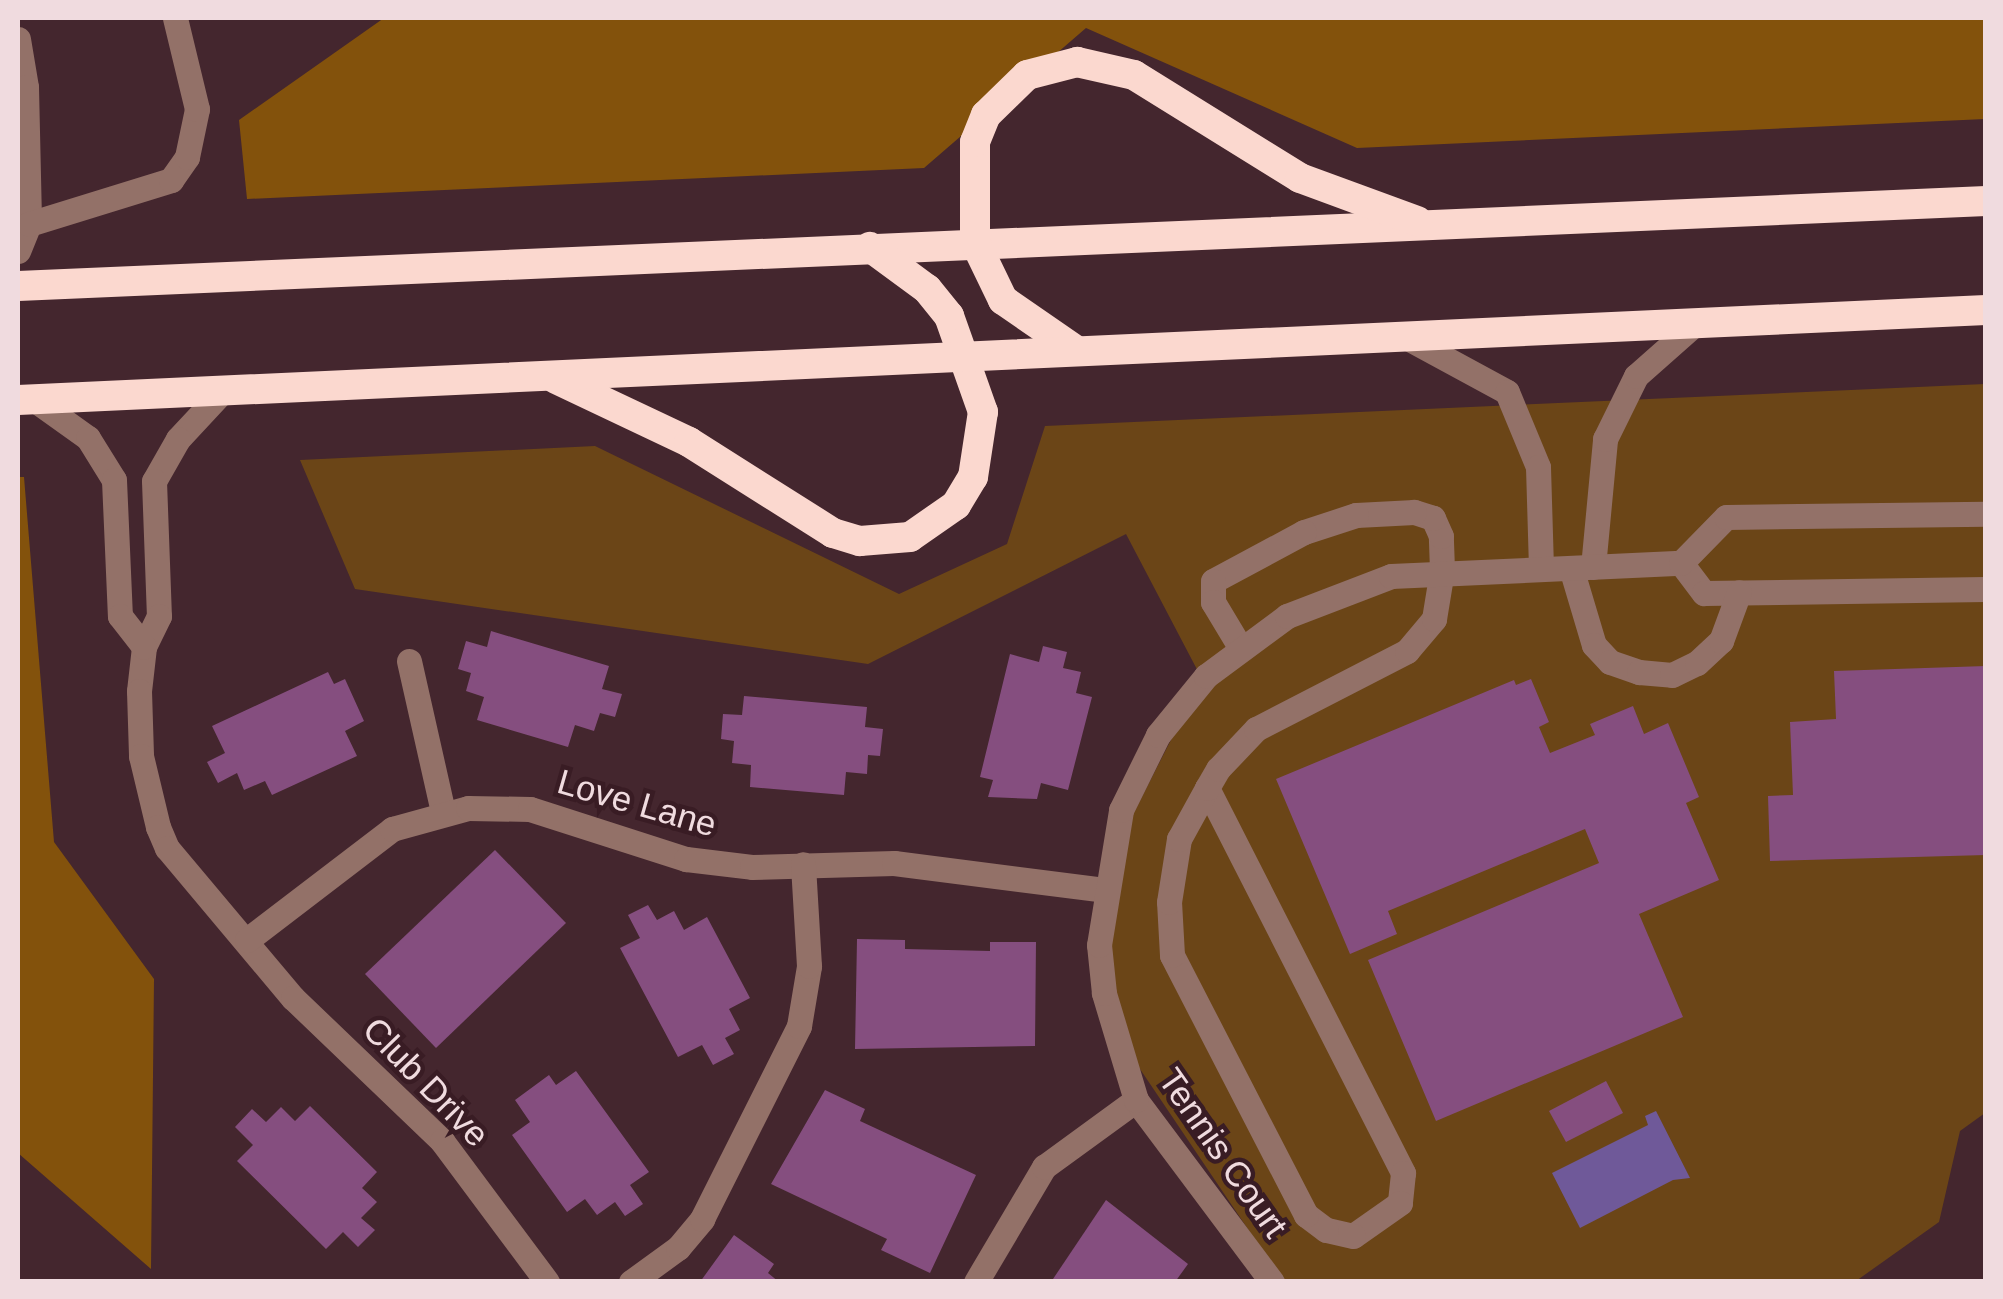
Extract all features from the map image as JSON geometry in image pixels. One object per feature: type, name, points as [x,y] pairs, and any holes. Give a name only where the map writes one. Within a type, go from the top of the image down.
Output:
[{"type":"highway","points":[[1077,351],[1004,300],[975,242],[970,170],[986,115],[1027,75],[1077,62],[1134,75],[1300,178],[1434,227]]},
{"type":"highway","points":[[18,286],[870,246],[1434,227],[1986,202]]},
{"type":"highway","points":[[554,378],[689,442],[832,533],[882,542],[935,524],[974,477],[982,412],[967,354],[927,289],[870,246]]},
{"type":"highway","points":[[26,400],[220,395],[967,354],[1986,310]]},
{"type":"street","points":[[25,218],[171,180],[187,157],[198,108],[176,18]]},
{"type":"street","points":[[18,39],[26,87],[25,218],[18,251]]},
{"type":"street","points":[[1696,323],[1636,376],[1605,439],[1582,567],[1594,645],[1610,662],[1640,672],[1672,675],[1697,663],[1721,641],[1739,592]]},
{"type":"street","points":[[1404,336],[1507,392],[1538,466],[1540,569]]},
{"type":"street","points":[[26,400],[99,451],[114,480],[120,616],[144,648],[160,616],[154,481],[178,439],[220,395]]},
{"type":"street","points":[[115,515],[155,510]]},
{"type":"street","points":[[1207,788],[1404,1173],[1400,1203],[1354,1236],[1326,1230],[1306,1214],[1172,956],[1169,902],[1179,839],[1207,788],[1256,730],[1407,651],[1434,619],[1442,570],[1442,536],[1433,518],[1414,512],[1356,516],[1304,532],[1213,581],[1212,602],[1240,648]]},
{"type":"street","points":[[1986,514],[1726,517],[1682,563],[1704,592],[1986,589]]},
{"type":"street","name":"Tennis Court","points":[[1272,1282],[1136,1100],[1104,994],[1099,944],[1116,826],[1141,764],[1182,703],[1240,648],[1329,595],[1391,576],[1442,570],[1682,563]]},
{"type":"street","name":"Club Drive","points":[[144,648],[141,756],[166,848],[293,998],[442,1141],[546,1282]]},
{"type":"street","points":[[409,661],[443,812]]},
{"type":"street","name":"Love Lane","points":[[247,940],[359,850],[392,829],[443,812],[530,809],[686,859],[752,867],[894,862],[1106,890]]},
{"type":"street","points":[[632,1282],[678,1248],[702,1219],[799,1026],[809,966],[802,864]]},
{"type":"street","points":[[976,1282],[1044,1167],[1136,1100]]},
{"type":"shaded area","points":[[384,18],[1985,18],[1985,119],[1357,148],[1086,28],[924,168],[247,199],[239,120]]},
{"type":"shaded area","points":[[1985,384],[1985,1113],[1960,1131],[1939,1222],[1856,1281],[1283,1281],[1113,1029],[1095,889],[1202,679],[1126,534],[868,664],[355,589],[300,460],[595,446],[899,594],[1007,544],[1045,426]]},
{"type":"shaded area","points":[[18,477],[24,477],[54,842],[154,979],[151,1269],[18,1153]]},
{"type":"shaded area","points":[[1656,1111],[1690,1178],[1673,1180],[1580,1228],[1552,1173],[1648,1125],[1645,1116]]},
{"type":"building","points":[[491,631],[609,666],[602,689],[622,694],[615,717],[600,713],[594,731],[575,725],[568,747],[477,720],[484,697],[466,691],[471,673],[458,669],[466,641],[487,647]]},
{"type":"building","points":[[1043,646],[1067,652],[1063,668],[1081,672],[1076,693],[1092,697],[1068,790],[1041,783],[1037,799],[988,797],[993,780],[980,777],[1010,654],[1039,662]]},
{"type":"building","points":[[1986,666],[1986,855],[1770,861],[1768,796],[1793,795],[1790,722],[1836,719],[1834,671]]},
{"type":"building","points":[[328,672],[334,684],[345,679],[364,721],[345,731],[357,756],[272,795],[265,781],[244,790],[237,773],[218,783],[207,762],[225,753],[212,726]]},
{"type":"building","points":[[1531,679],[1549,722],[1539,727],[1550,753],[1595,735],[1590,724],[1633,706],[1644,734],[1668,723],[1699,797],[1686,803],[1719,880],[1639,914],[1683,1017],[1436,1121],[1368,960],[1599,863],[1585,829],[1388,911],[1397,934],[1350,954],[1276,779],[1514,680],[1516,685]]},
{"type":"building","points":[[744,696],[867,707],[865,727],[883,729],[880,756],[868,755],[867,774],[846,772],[844,795],[750,787],[751,765],[732,763],[734,741],[721,739],[723,714],[742,715]]},
{"type":"building","points":[[495,850],[566,923],[436,1048],[365,974]]},
{"type":"building","points":[[648,905],[657,920],[674,911],[684,930],[707,917],[750,998],[729,1009],[740,1030],[725,1038],[734,1054],[713,1065],[702,1045],[678,1057],[620,948],[640,938],[628,915]]},
{"type":"building","points":[[857,939],[905,940],[905,949],[990,951],[990,942],[1036,942],[1035,1046],[855,1049]]},
{"type":"building","points":[[576,1071],[649,1172],[630,1185],[643,1204],[625,1216],[615,1202],[597,1215],[585,1199],[567,1212],[512,1135],[530,1122],[515,1100],[549,1075],[556,1085]]},
{"type":"building","points":[[1606,1081],[1623,1113],[1566,1142],[1549,1111]]},
{"type":"building","points":[[825,1090],[865,1109],[860,1121],[976,1175],[930,1273],[881,1250],[887,1239],[771,1184]]},
{"type":"building","points":[[310,1106],[377,1172],[362,1188],[377,1202],[361,1218],[375,1230],[358,1247],[343,1232],[326,1249],[237,1161],[253,1145],[235,1127],[252,1109],[266,1122],[281,1107],[295,1121]]},
{"type":"building","points":[[1106,1200],[1188,1264],[1175,1282],[1051,1282]]},
{"type":"building","points":[[734,1235],[774,1264],[768,1273],[779,1282],[700,1282]]}]
